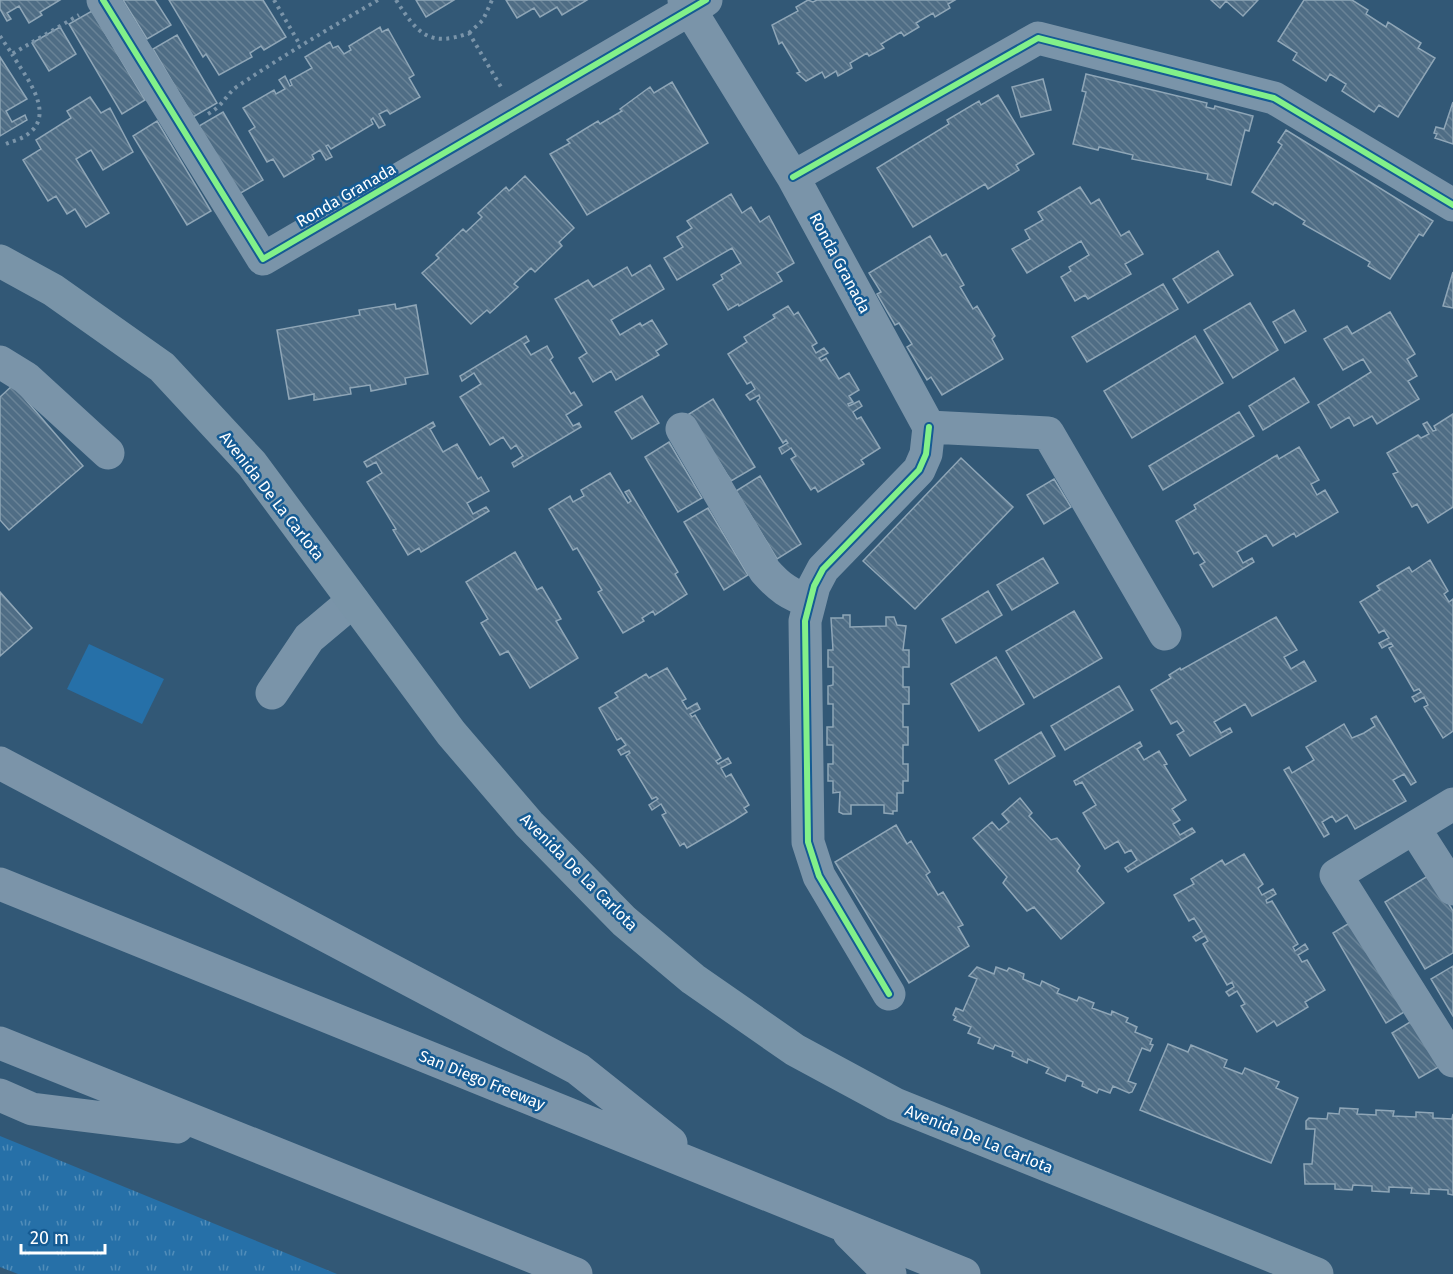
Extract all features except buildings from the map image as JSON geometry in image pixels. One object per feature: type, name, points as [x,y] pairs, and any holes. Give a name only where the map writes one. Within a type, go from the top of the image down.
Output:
[{"type":"highway","points":[[0,763],[578,1069],[698,1164]]},
{"type":"highway","name":"San Diego Freeway","points":[[0,884],[466,1074],[698,1164],[964,1274]]},
{"type":"highway","points":[[0,1043],[576,1274]]},
{"type":"highway","points":[[0,1095],[32,1108],[224,1132]]},
{"type":"highway","points":[[840,1223],[890,1274]]},
{"type":"main road","name":"Avenida De La Carlota","points":[[0,261],[53,290],[162,367],[252,464],[451,734],[530,824],[624,921],[693,979],[795,1050],[895,1104],[1317,1274]]},
{"type":"street","name":"Ronda Granada","points":[[95,5],[183,129],[263,259],[694,3],[793,177],[928,427]]},
{"type":"street","points":[[793,177],[1038,38],[1274,98],[1453,205]]},
{"type":"street","points":[[0,362],[26,378],[108,453]]},
{"type":"street","points":[[889,994],[819,876],[808,842],[805,621],[814,586],[823,569],[919,470],[926,454],[928,427],[1048,433],[1165,634]]},
{"type":"street","points":[[682,429],[765,570],[778,586],[795,597],[810,601]]},
{"type":"street","points":[[272,693],[309,638],[352,601]]},
{"type":"street","points":[[1453,804],[1336,875],[1453,1061]]},
{"type":"street","points":[[1414,828],[1453,889]]},
{"type":"path","points":[[274,0],[300,45]]},
{"type":"path","points":[[183,129],[222,107],[234,89],[300,45],[378,0]]},
{"type":"path","points":[[396,0],[415,29],[429,38],[449,41],[469,33],[483,20],[492,0]]},
{"type":"path","points":[[12,54],[95,5]]},
{"type":"path","points":[[469,33],[503,90]]},
{"type":"path","points":[[0,36],[40,108],[38,121],[29,134],[6,144]]},
{"type":"green space","points":[[89,644],[164,679],[142,724],[67,689]]},
{"type":"green space","points":[[0,1136],[337,1274],[18,1274],[0,1267]]},
{"type":"cycle path","points":[[103,0],[263,259],[706,0]]},
{"type":"cycle path","points":[[793,177],[1038,38],[1274,98],[1453,205]]},
{"type":"cycle path","points":[[889,994],[819,876],[808,842],[805,621],[814,586],[823,569],[919,470],[926,454],[929,427]]}]
